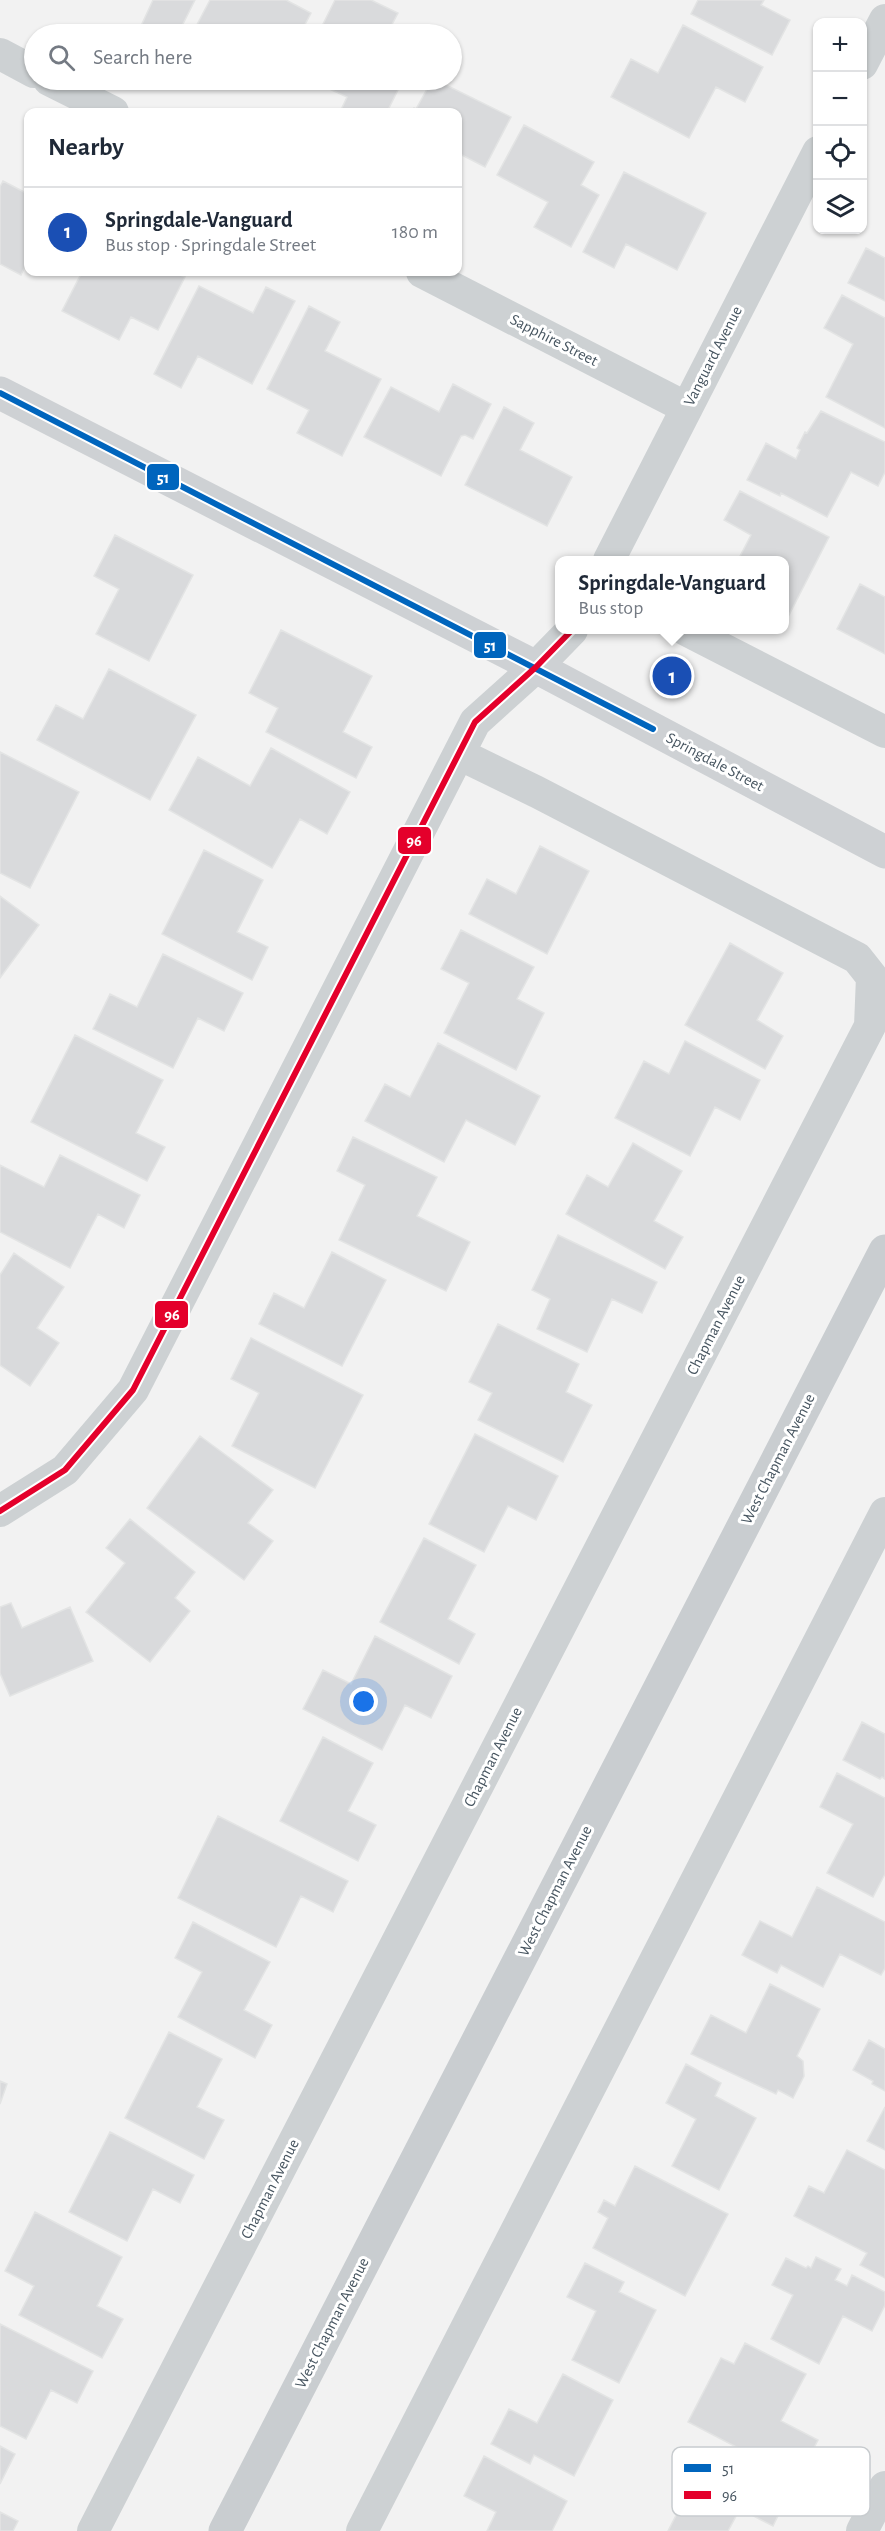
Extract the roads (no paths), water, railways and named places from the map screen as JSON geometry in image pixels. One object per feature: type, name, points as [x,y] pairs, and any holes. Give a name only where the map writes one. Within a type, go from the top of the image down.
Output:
[{"type":"main road","name":"West Chapman Avenue","points":[[225,2531],[885,1251]]},
{"type":"street","points":[[867,54],[885,20]]},
{"type":"street","points":[[0,54],[24,67]]},
{"type":"street","points":[[69,90],[105,108]]},
{"type":"street","name":"Vanguard Avenue","points":[[612,556],[813,162]]},
{"type":"street","name":"Sapphire Street","points":[[430,276],[687,408]]},
{"type":"street","name":"Springdale Street","points":[[0,393],[536,667],[885,852]]},
{"type":"street","points":[[0,1511],[64,1470],[133,1390],[475,722],[536,667],[568,634]]},
{"type":"street","points":[[694,634],[885,732]]},
{"type":"street","name":"Chapman Avenue","points":[[93,2531],[870,1026],[872,978],[857,958],[459,754]]},
{"type":"street","points":[[362,2531],[885,1513]]},
{"type":"street","points":[[870,2516],[885,2487]]},
{"type":"street","points":[[862,2531],[870,2516]]},
{"type":"place","name":"Springdale-Vanguard","points":[[672,676]]}]
